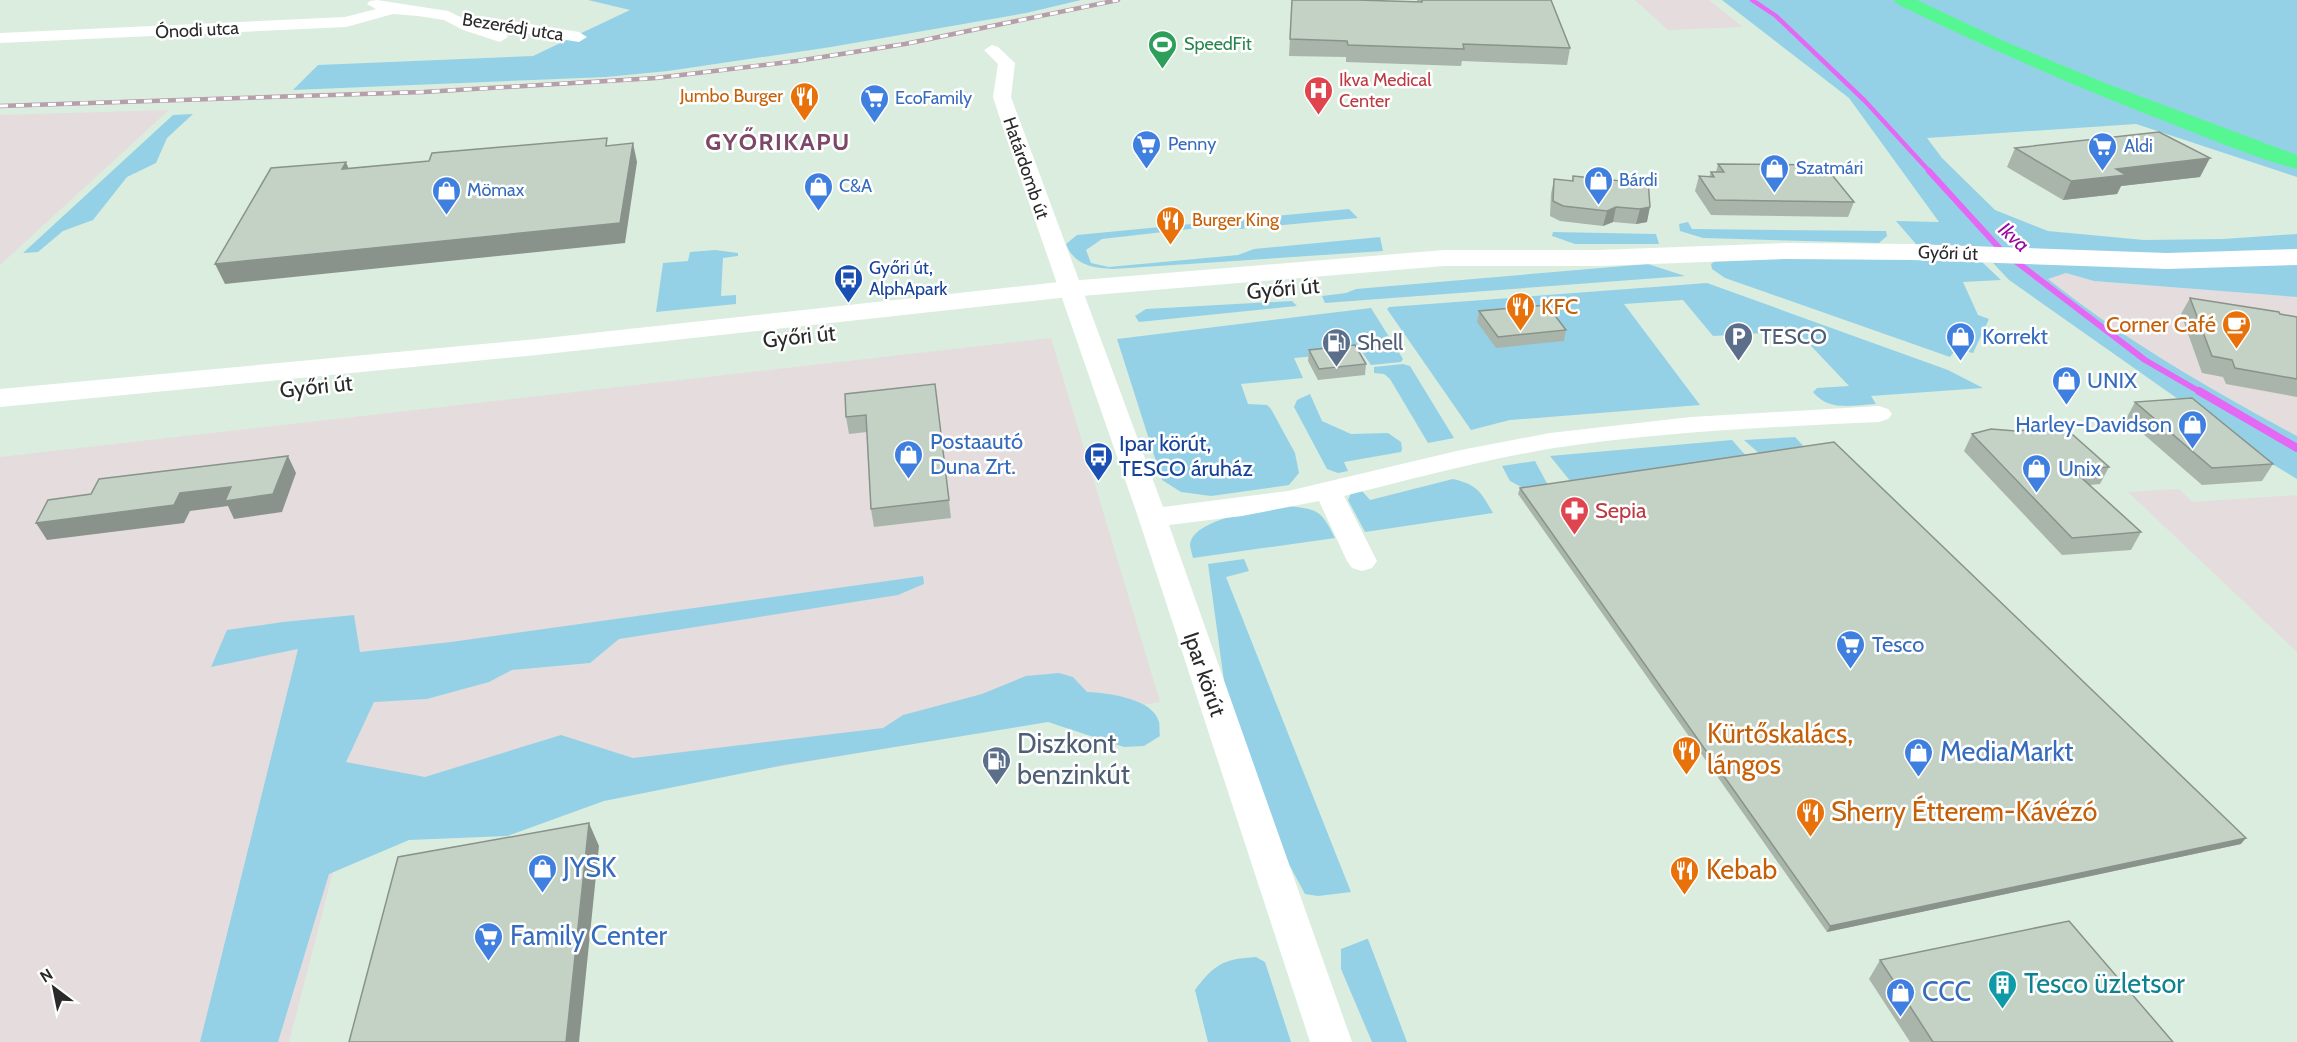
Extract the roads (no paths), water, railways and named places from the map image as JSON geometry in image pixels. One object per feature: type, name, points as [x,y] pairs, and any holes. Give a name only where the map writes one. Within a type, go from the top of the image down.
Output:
[{"type":"main road","points":[[1903,0],[2014,54],[2095,89],[2297,162]]},
{"type":"main road","name":"Győri út","points":[[0,398],[1072,298],[1543,265],[1598,258],[1785,251],[1974,254],[2167,261],[2297,257]]},
{"type":"main road","name":"Győri út","points":[[0,418],[1072,298]]},
{"type":"street","name":"Bezerédj utca","points":[[358,0],[393,9],[579,37]]},
{"type":"street","name":"Ónodi utca","points":[[0,38],[324,24],[346,22],[393,9]]},
{"type":"street","name":"Bezerédj utca","points":[[448,16],[469,27],[500,37]]},
{"type":"street","name":"Határdomb út","points":[[992,50],[1007,63],[1002,97],[1072,298]]},
{"type":"street","name":"Ipar körút","points":[[1072,298],[1152,517],[1331,1042]]},
{"type":"street","points":[[1152,517],[1192,514],[1328,491],[1479,453],[1564,439],[1703,425],[1879,414]]},
{"type":"street","points":[[1328,491],[1362,561]]},
{"type":"waterway","name":"Ikva","points":[[1752,0],[1776,16],[1865,101],[1930,172]]},
{"type":"waterway","name":"Ikva","points":[[1929,171],[2001,250],[2145,360],[2202,393]]},
{"type":"waterway","name":"Ikva","points":[[2199,391],[2297,448]]},
{"type":"railway","points":[[0,106],[424,92],[656,78],[797,61],[905,44],[1118,0]]},
{"type":"place","name":"SpeedFit","points":[[1163,70]]},
{"type":"place","name":"Ikva Medical Center","points":[[1318,116]]},
{"type":"place","name":"Jumbo Burger","points":[[804,122]]},
{"type":"place","name":"EcoFamily","points":[[874,124]]},
{"type":"place","name":"Penny","points":[[1147,170]]},
{"type":"place","name":"Aldi","points":[[2103,172]]},
{"type":"place","name":"Szatmári","points":[[1775,194]]},
{"type":"place","name":"Bárdi","points":[[1598,206]]},
{"type":"place","name":"C&A","points":[[818,212]]},
{"type":"place","name":"Mömax","points":[[446,216]]},
{"type":"place","name":"Burger King","points":[[1171,246]]},
{"type":"place","name":"Győri út, AlphApark","points":[[848,304]]},
{"type":"place","name":"KFC","points":[[1520,332]]},
{"type":"place","name":"Corner Café","points":[[2237,350]]},
{"type":"place","name":"TESCO","points":[[1739,362]]},
{"type":"place","name":"Korrekt","points":[[1961,362]]},
{"type":"place","name":"Shell","points":[[1336,368]]},
{"type":"place","name":"UNIX","points":[[2066,406]]},
{"type":"place","name":"Harley-Davidson","points":[[2193,450]]},
{"type":"place","name":"Postaautó Duna Zrt.","points":[[909,480]]},
{"type":"place","name":"Ipar körút, TESCO áruház","points":[[1098,482]]},
{"type":"place","name":"Unix","points":[[2037,494]]},
{"type":"place","name":"Sepia","points":[[1574,536]]},
{"type":"place","name":"Tesco","points":[[1851,670]]},
{"type":"place","name":"Kürtőskalács, lángos","points":[[1686,776]]},
{"type":"place","name":"MediaMarkt","points":[[1919,778]]},
{"type":"place","name":"Diszkont benzinkút","points":[[996,786]]},
{"type":"place","name":"Sherry Étterem-Kávézó","points":[[1810,838]]},
{"type":"place","name":"JYSK","points":[[542,894]]},
{"type":"place","name":"Kebab","points":[[1685,896]]},
{"type":"place","name":"Family Center","points":[[489,962]]},
{"type":"place","name":"Tesco üzletsor","points":[[2003,1010]]},
{"type":"place","name":"CCC","points":[[1901,1018]]},
{"type":"district","name":"GYŐRIKAPU","points":[[778,142]]}]
